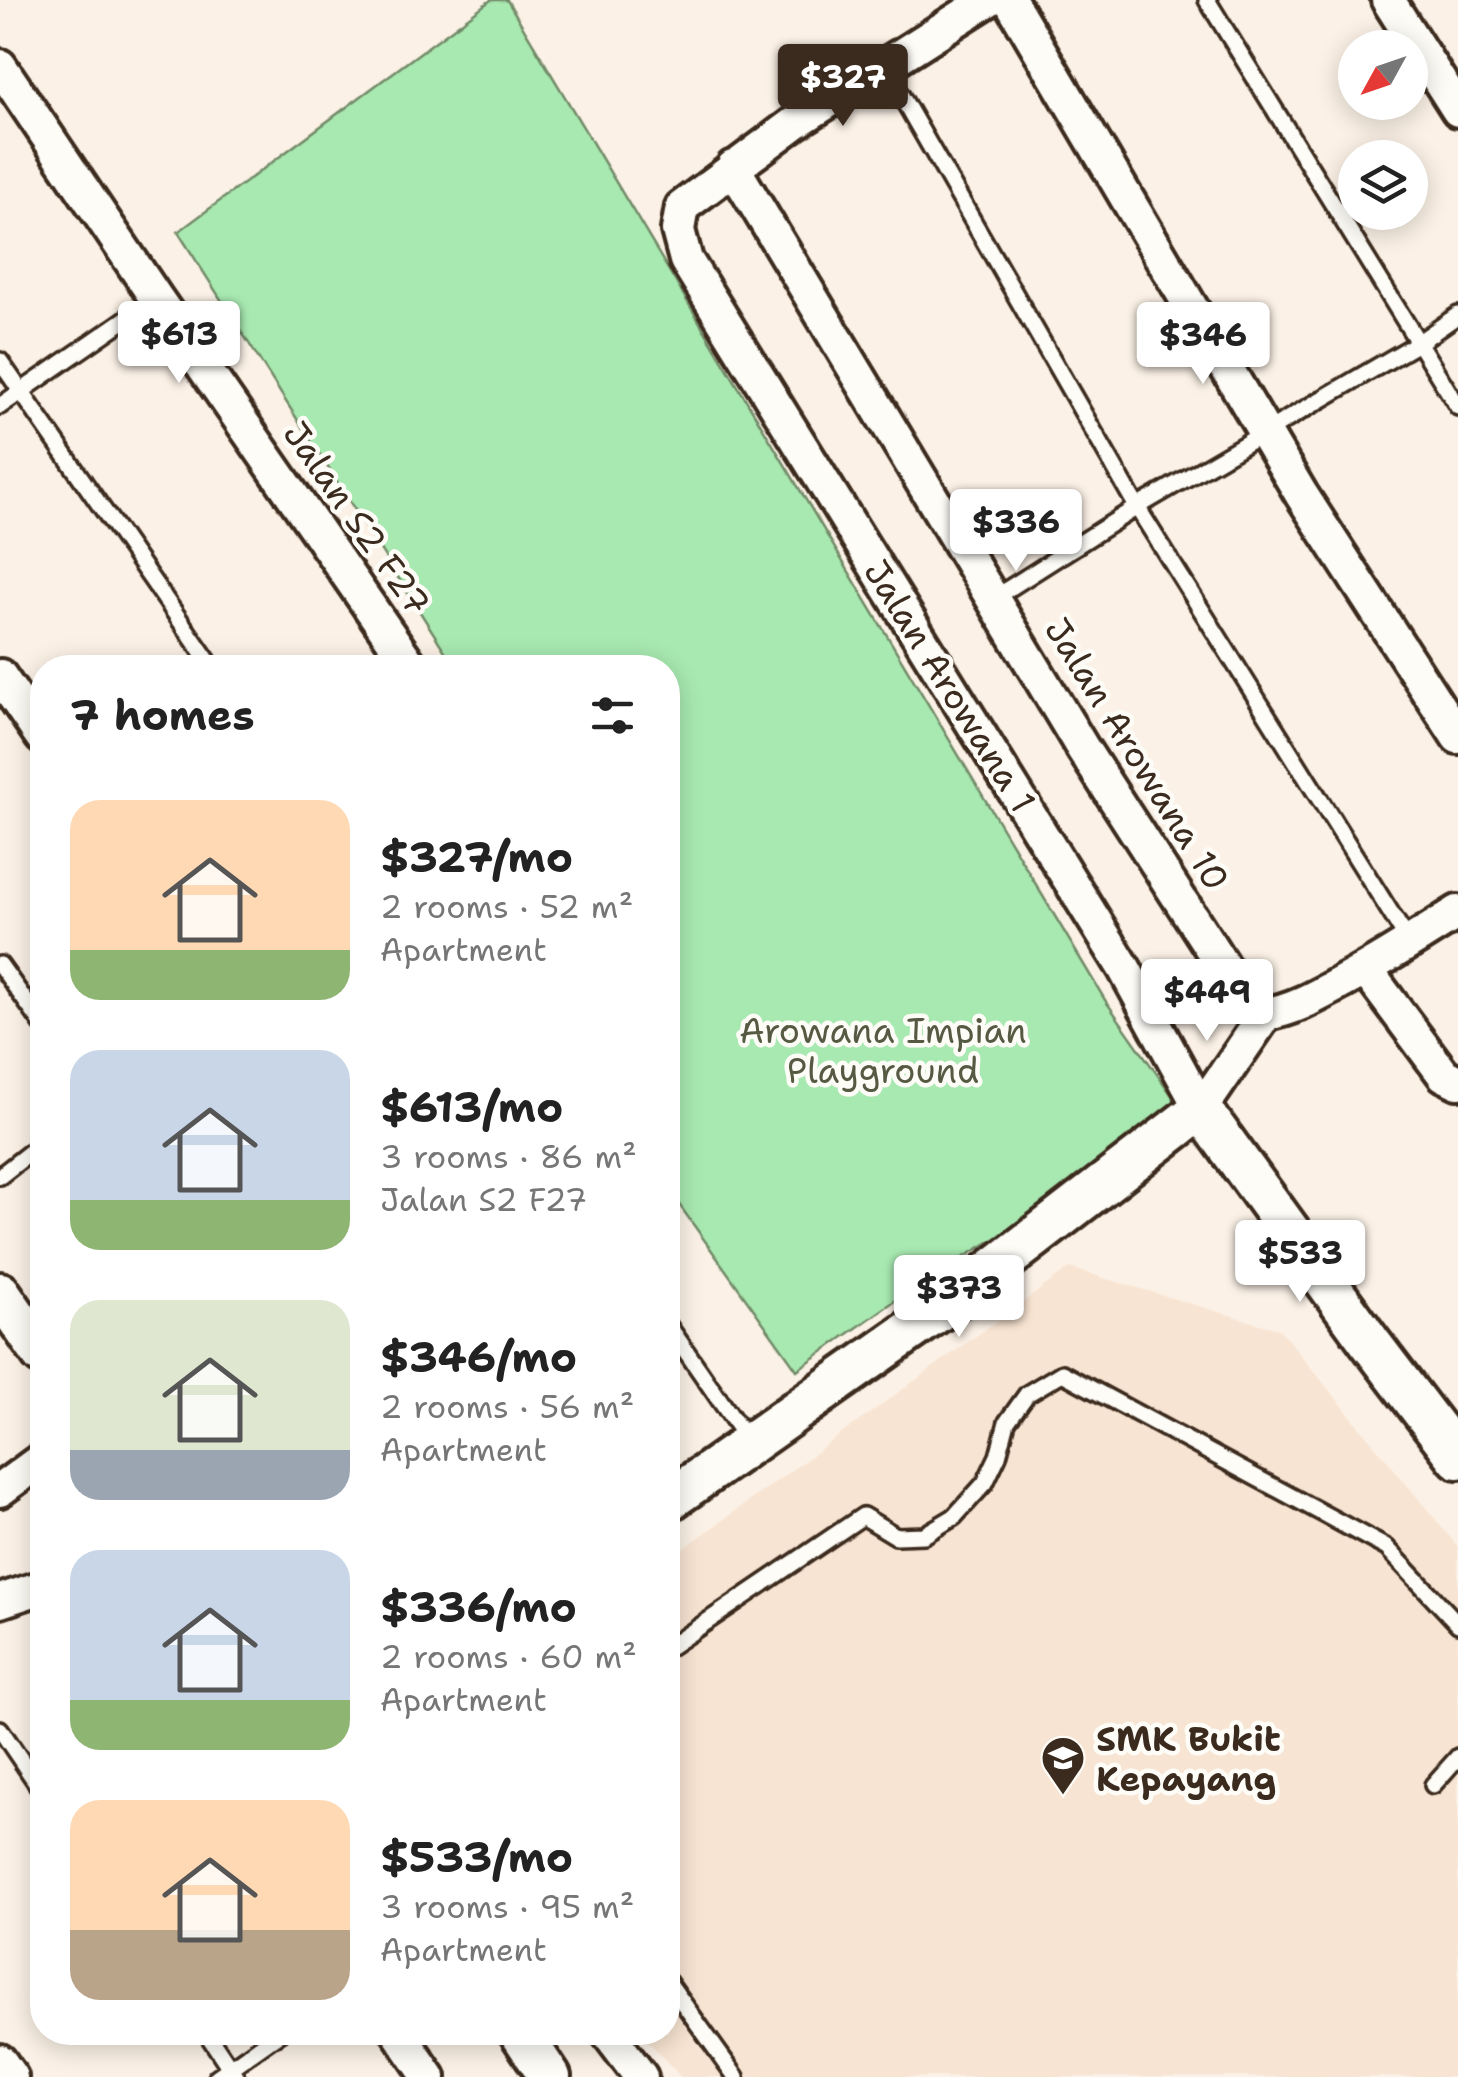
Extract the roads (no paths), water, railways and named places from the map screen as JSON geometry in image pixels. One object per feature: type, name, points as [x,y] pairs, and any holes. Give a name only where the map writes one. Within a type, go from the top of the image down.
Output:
[{"type":"street","name":"Jalan Arowana 1","points":[[988,0],[796,122],[682,206],[678,230],[686,260],[1124,968],[1201,1109],[1458,1458]]},
{"type":"street","points":[[1010,0],[1301,494],[1458,737]]},
{"type":"street","points":[[1388,0],[1458,110]]},
{"type":"street","name":"Jalan S2 F27","points":[[0,66],[403,655]]},
{"type":"street","name":"Jalan Arowana 10","points":[[734,168],[1082,750],[1244,999],[1266,1014]]},
{"type":"street","points":[[0,676],[30,720]]},
{"type":"street","points":[[680,1493],[947,1306],[1201,1109],[1266,1014],[1311,1000],[1458,912]]},
{"type":"street","points":[[1366,970],[1444,1076],[1458,1082]]},
{"type":"street","points":[[0,1293],[30,1337]]},
{"type":"street","points":[[3,1480],[30,1466]]},
{"type":"street","points":[[0,1600],[30,1591]]},
{"type":"street","points":[[407,2045],[429,2077]]},
{"type":"street","points":[[529,2045],[550,2077]]},
{"type":"street","points":[[617,2045],[640,2077]]},
{"type":"street","points":[[0,2062],[11,2077]]},
{"type":"lane","points":[[1207,0],[1458,407]]},
{"type":"lane","points":[[884,66],[1137,506],[1410,942]]},
{"type":"lane","points":[[0,406],[156,298]]},
{"type":"lane","points":[[994,598],[1137,506],[1458,316]]},
{"type":"lane","points":[[0,360],[204,655]]},
{"type":"lane","points":[[0,965],[30,1007]]},
{"type":"lane","points":[[0,1176],[30,1152]]},
{"type":"lane","points":[[680,1342],[750,1444]]},
{"type":"lane","points":[[680,1640],[863,1516],[896,1536],[924,1535],[954,1517],[986,1484],[1006,1422],[1027,1394],[1062,1373],[1387,1548],[1458,1624]]},
{"type":"lane","points":[[0,1728],[30,1773]]},
{"type":"lane","points":[[1433,1785],[1458,1757]]},
{"type":"lane","points":[[680,1999],[736,2077]]},
{"type":"lane","points":[[213,2045],[228,2074],[265,2045]]},
{"type":"place","name":"SMK Bukit Kepayang","points":[[1063,1796]]},
{"type":"park label","name":"Arowana Impian Playground","points":[[883,1050]]}]
